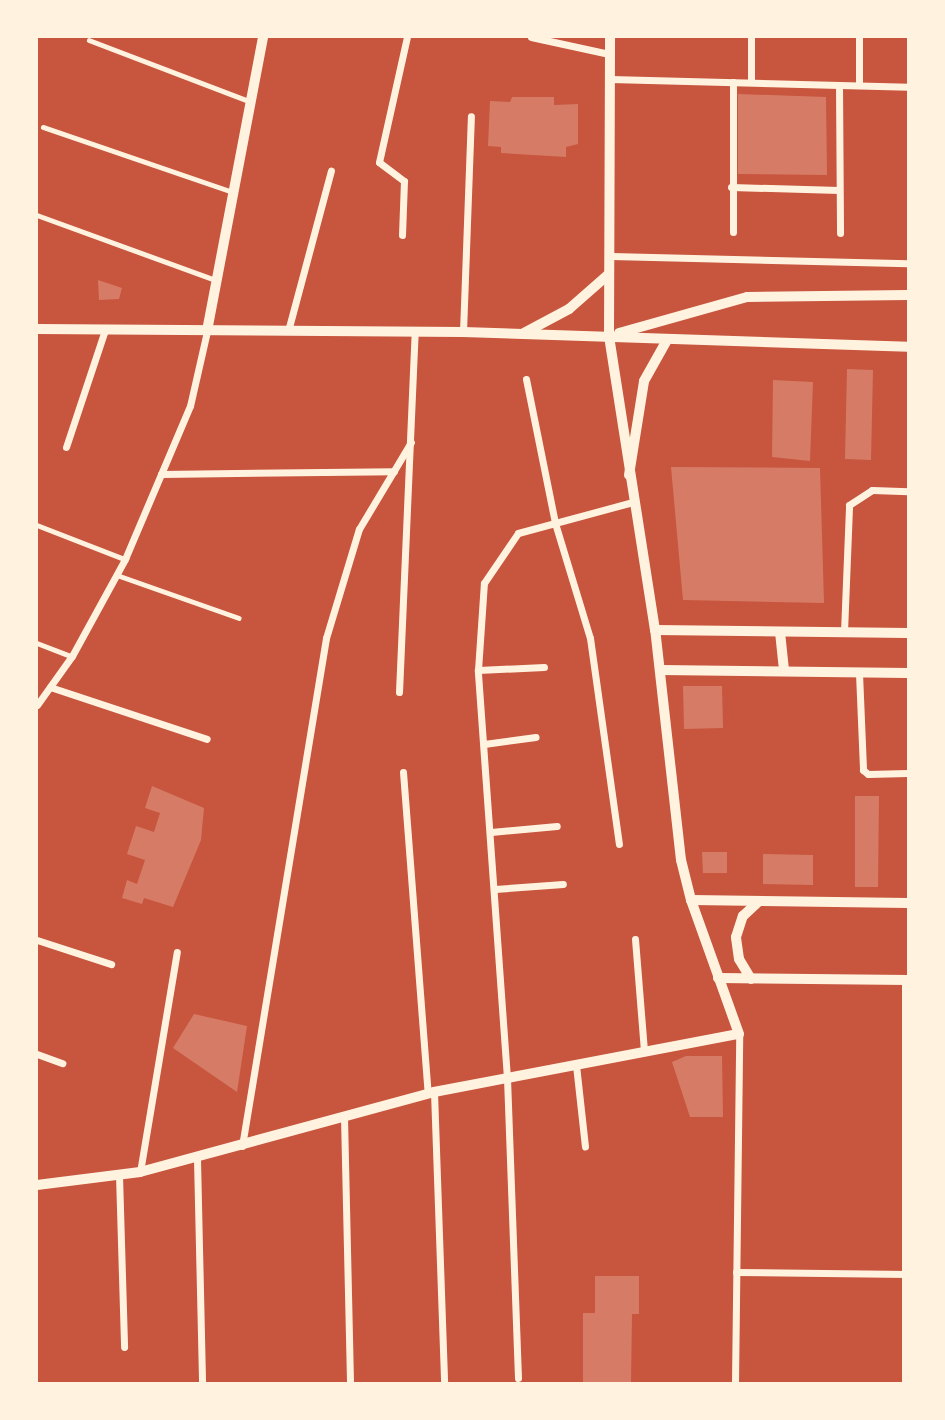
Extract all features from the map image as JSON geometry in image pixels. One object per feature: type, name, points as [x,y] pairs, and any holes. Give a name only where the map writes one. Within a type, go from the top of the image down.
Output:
[{"type":"main road","points":[[521,334],[569,309],[609,274]]},
{"type":"main road","points":[[609,335],[747,297],[908,295]]},
{"type":"main road","points":[[37,329],[609,335],[667,340],[908,347]]},
{"type":"main road","points":[[629,475],[645,381],[667,340]]},
{"type":"street","points":[[37,705],[72,656],[117,575],[190,406],[207,331],[263,37]]},
{"type":"street","points":[[402,235],[404,181],[379,162],[407,37]]},
{"type":"street","points":[[531,37],[609,54]]},
{"type":"street","points":[[610,37],[609,335],[655,630],[681,860],[691,900],[739,1034],[735,1383]]},
{"type":"street","points":[[751,37],[751,82]]},
{"type":"street","points":[[859,37],[859,85]]},
{"type":"street","points":[[610,79],[908,87]]},
{"type":"street","points":[[733,82],[733,232]]},
{"type":"street","points":[[839,85],[840,233]]},
{"type":"street","points":[[463,332],[471,116]]},
{"type":"street","points":[[288,331],[331,171]]},
{"type":"street","points":[[731,187],[839,190]]},
{"type":"street","points":[[611,256],[908,263]]},
{"type":"street","points":[[66,447],[105,330]]},
{"type":"street","points":[[400,692],[415,332]]},
{"type":"street","points":[[526,379],[555,523],[590,638],[619,844]]},
{"type":"street","points":[[242,1146],[329,626],[359,529],[411,442]]},
{"type":"street","points":[[161,474],[394,471]]},
{"type":"street","points":[[844,632],[849,505],[872,490],[908,491]]},
{"type":"street","points":[[518,1378],[508,1078],[478,670],[484,583],[518,533],[633,502]]},
{"type":"street","points":[[655,630],[908,633]]},
{"type":"street","points":[[780,632],[784,671]]},
{"type":"street","points":[[478,670],[544,667]]},
{"type":"street","points":[[660,670],[908,673]]},
{"type":"street","points":[[859,673],[863,770],[908,774]]},
{"type":"street","points":[[50,687],[207,739]]},
{"type":"street","points":[[484,744],[536,737]]},
{"type":"street","points":[[403,772],[431,1093],[443,1383]]},
{"type":"street","points":[[491,832],[557,826]]},
{"type":"street","points":[[495,889],[563,884]]},
{"type":"street","points":[[691,900],[908,903]]},
{"type":"street","points":[[751,979],[738,959],[736,937],[743,916],[759,901]]},
{"type":"street","points":[[635,939],[644,1052]]},
{"type":"street","points":[[37,940],[111,964]]},
{"type":"street","points":[[140,1172],[177,952]]},
{"type":"street","points":[[718,978],[907,980],[905,1383]]},
{"type":"street","points":[[37,1185],[140,1172],[197,1159],[431,1093],[739,1034]]},
{"type":"street","points":[[37,1055],[62,1063]]},
{"type":"street","points":[[576,1065],[585,1147]]},
{"type":"street","points":[[344,1117],[350,1383]]},
{"type":"street","points":[[197,1159],[202,1383]]},
{"type":"street","points":[[119,1175],[124,1347]]},
{"type":"street","points":[[736,1272],[907,1274]]},
{"type":"lane","points":[[89,40],[250,102]]},
{"type":"lane","points":[[43,127],[233,192]]},
{"type":"lane","points":[[37,215],[216,280]]},
{"type":"lane","points":[[37,525],[125,559]]},
{"type":"lane","points":[[117,575],[239,618]]},
{"type":"lane","points":[[37,643],[72,656]]},
{"type":"building","points":[[738,94],[826,97],[827,175],[738,174]]},
{"type":"building","points":[[512,97],[554,97],[554,105],[578,104],[578,144],[566,147],[566,157],[501,153],[501,147],[488,146],[490,101],[510,102]]},
{"type":"building","points":[[98,280],[122,288],[119,299],[99,300]]},
{"type":"building","points":[[847,369],[873,370],[871,460],[845,459]]},
{"type":"building","points":[[773,380],[813,382],[810,461],[772,457]]},
{"type":"building","points":[[671,467],[820,468],[824,603],[683,600]]},
{"type":"building","points":[[683,686],[722,686],[723,728],[684,729]]},
{"type":"building","points":[[152,786],[204,808],[201,840],[173,907],[144,898],[142,904],[122,898],[127,880],[137,884],[145,860],[127,854],[136,826],[154,832],[160,813],[145,808]]},
{"type":"building","points":[[855,796],[879,796],[878,887],[855,887]]},
{"type":"building","points":[[702,852],[727,852],[727,873],[703,873]]},
{"type":"building","points":[[763,854],[813,855],[813,885],[763,884]]},
{"type":"building","points":[[194,1014],[247,1026],[237,1092],[173,1048]]},
{"type":"building","points":[[686,1056],[722,1056],[723,1117],[690,1117],[672,1062]]},
{"type":"building","points":[[595,1276],[639,1276],[639,1314],[632,1314],[631,1383],[583,1383],[583,1313],[595,1313]]}]
